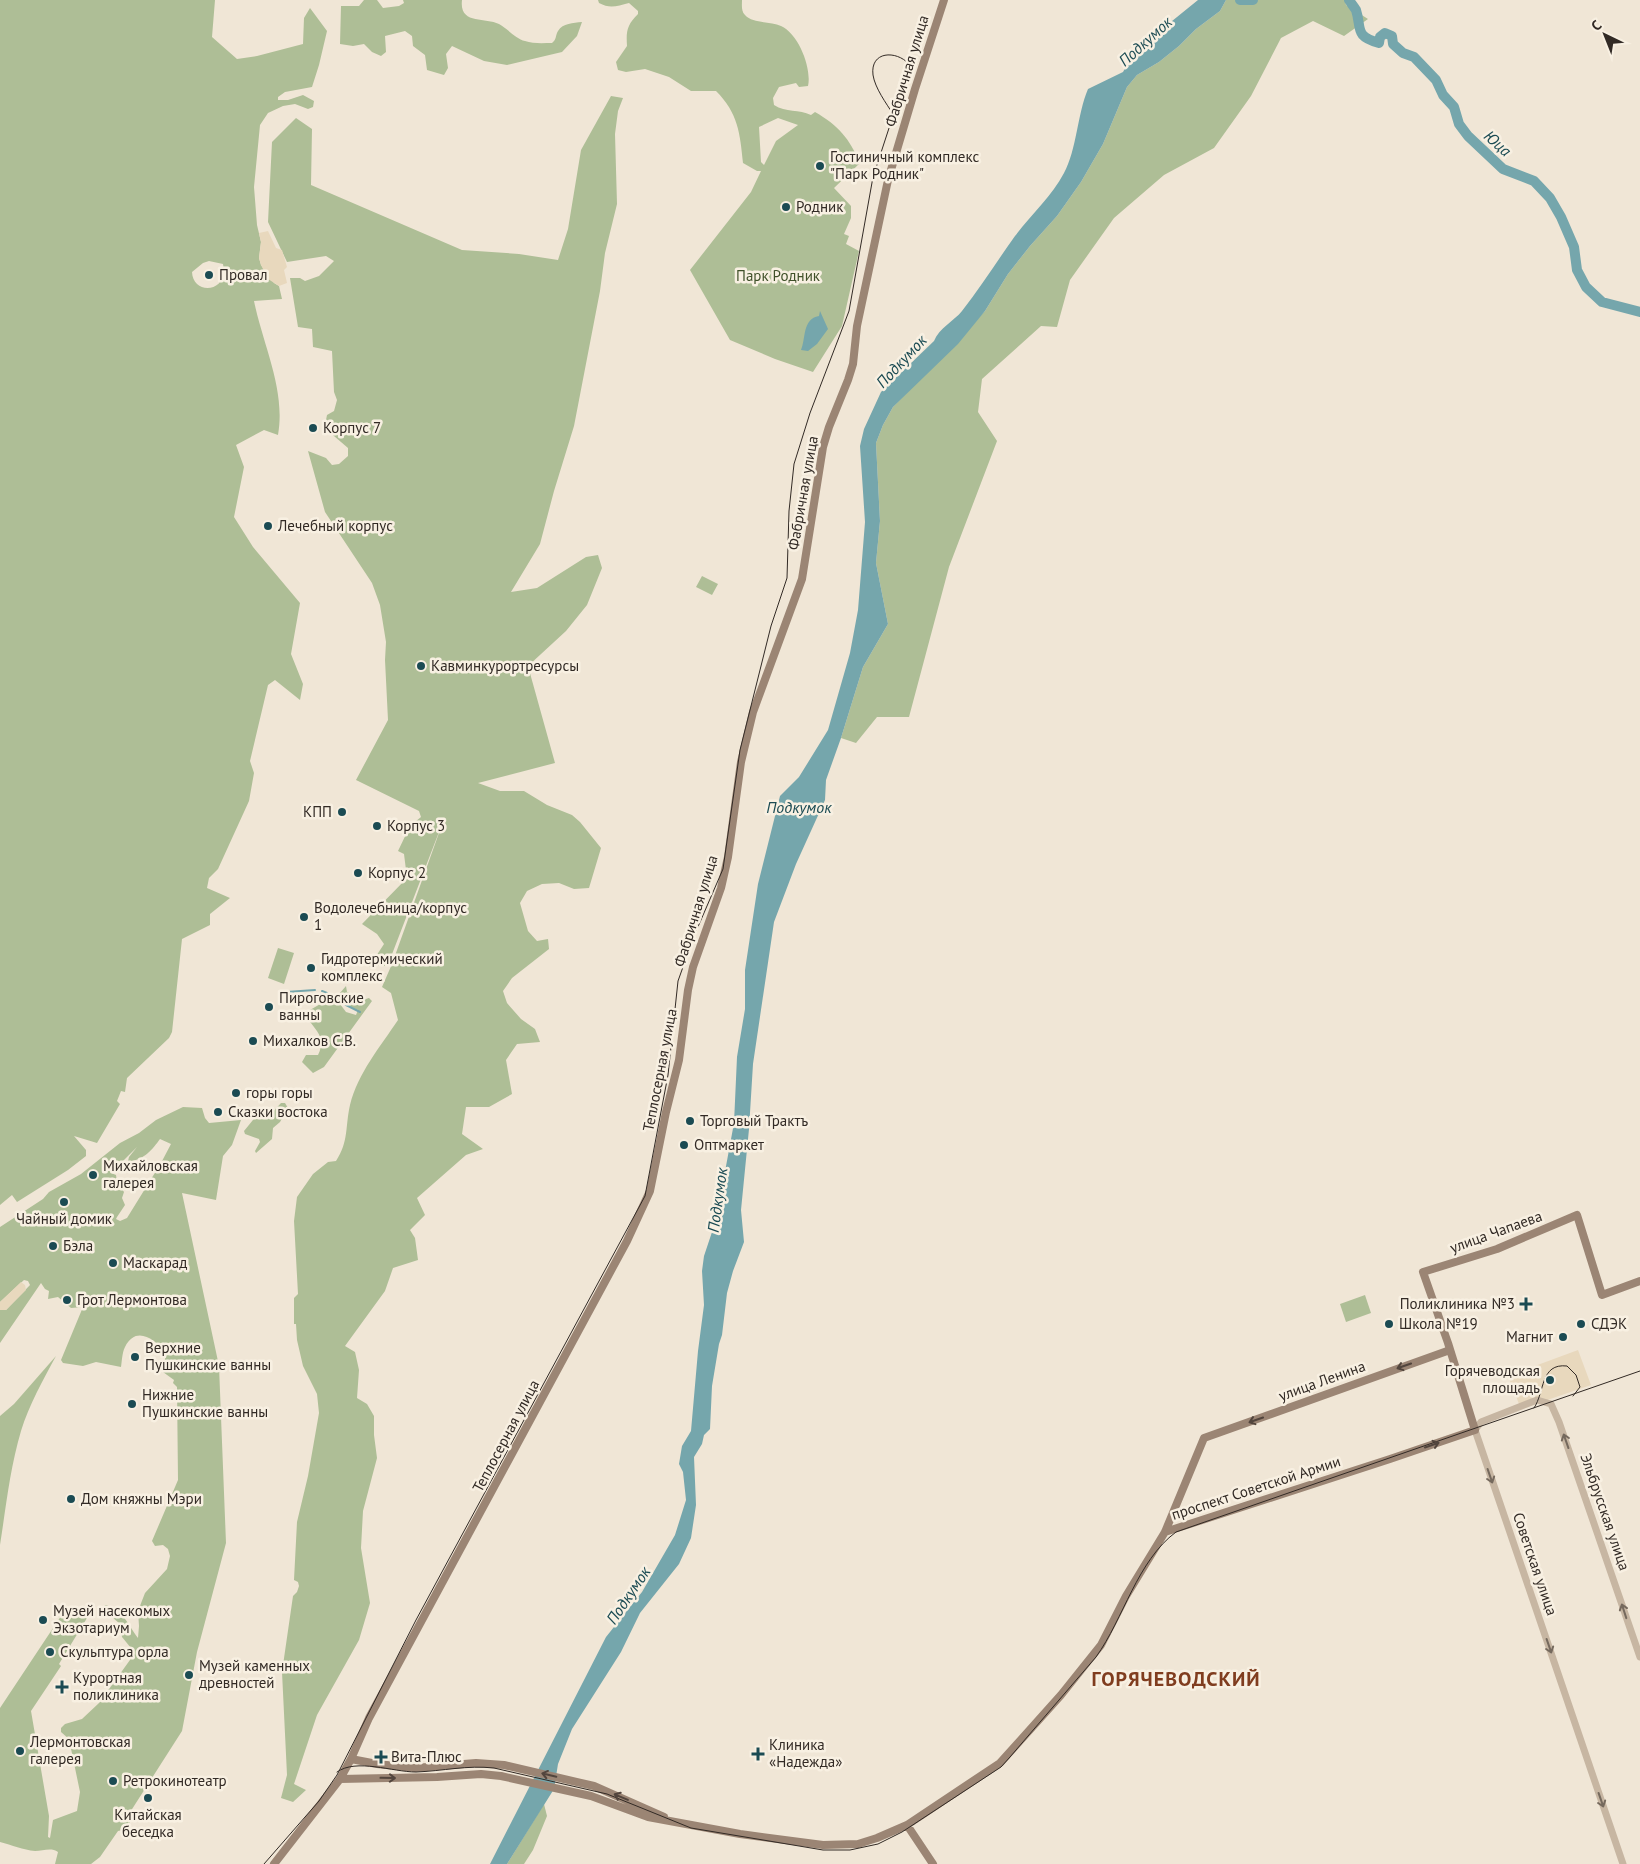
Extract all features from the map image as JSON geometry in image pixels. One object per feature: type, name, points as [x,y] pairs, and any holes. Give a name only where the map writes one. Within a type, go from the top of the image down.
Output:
[{"type":"main road","name":"Фабричная улица","points":[[688,990],[693,967],[723,880],[728,858],[741,762],[749,727],[802,579],[823,447],[853,364],[857,326],[888,180],[944,0]]},
{"type":"main road","name":"Теплосерная улица","points":[[274,1864],[340,1779],[369,1718],[627,1240],[650,1192],[666,1112],[679,1060],[688,990]]},
{"type":"main road","name":"улица Чапаева","points":[[1423,1272],[1497,1248],[1577,1215],[1602,1295],[1640,1282]]},
{"type":"main road","name":"Советская улица","points":[[1423,1272],[1450,1350],[1474,1430]]},
{"type":"main road","name":"улица Ленина","points":[[1165,1532],[1204,1438],[1450,1350]]},
{"type":"main road","name":"проспект Советской Армии","points":[[340,1779],[481,1774],[501,1776],[591,1796],[648,1817],[740,1834],[842,1846],[858,1844],[878,1838],[907,1825],[1000,1763],[1061,1695],[1101,1645],[1126,1596],[1165,1532],[1474,1430]]},
{"type":"main road","name":"проспект Советской Армии","points":[[351,1759],[415,1768],[476,1763],[504,1765],[594,1786],[678,1823]]},
{"type":"main road","points":[[907,1825],[933,1864]]},
{"type":"street","name":"проспект Советской Армии","points":[[1474,1430],[1481,1422],[1537,1400],[1551,1404]]},
{"type":"street","name":"Эльбрусская улица","points":[[1551,1404],[1560,1422],[1640,1657]]},
{"type":"street","name":"Советская улица","points":[[1474,1430],[1624,1864]]},
{"type":"green space","points":[[0,0],[215,0],[212,37],[237,59],[257,56],[303,44],[304,18],[310,8],[327,31],[312,87],[285,92],[278,97],[278,100],[288,100],[303,95],[314,101],[313,107],[308,109],[295,104],[283,106],[268,113],[260,125],[254,187],[257,225],[261,242],[259,258],[261,265],[274,283],[279,286],[282,299],[254,301],[276,384],[280,418],[278,435],[264,430],[236,445],[244,467],[234,517],[253,547],[300,603],[291,654],[303,684],[300,700],[275,680],[268,685],[250,761],[254,773],[249,801],[218,869],[209,878],[207,888],[230,898],[210,914],[210,925],[182,939],[172,1032],[169,1038],[127,1078],[125,1092],[121,1091],[117,1101],[120,1104],[97,1143],[74,1136],[86,1150],[86,1156],[68,1170],[17,1202],[12,1195],[0,1205]],"holes":[[[209,261],[223,264],[221,281],[216,286],[204,288],[194,280],[192,272],[203,263]]]},
{"type":"green space","points":[[364,0],[377,0],[383,8],[399,6],[404,3],[403,0],[462,0],[462,8],[469,17],[499,24],[518,38],[535,43],[552,43],[563,26],[582,22],[577,36],[562,52],[507,65],[484,61],[452,46],[446,54],[448,68],[444,75],[427,70],[425,55],[413,46],[412,36],[405,31],[385,36],[386,52],[381,56],[372,52],[364,44],[353,46],[340,44],[341,6],[359,6]]},
{"type":"green space","name":"Парк Родник","points":[[598,0],[742,0],[743,12],[748,18],[781,26],[799,44],[808,71],[808,86],[799,87],[796,83],[779,87],[773,98],[774,105],[783,109],[811,115],[815,112],[823,117],[842,133],[852,146],[860,163],[834,188],[851,206],[851,218],[844,234],[849,236],[846,244],[859,251],[842,326],[813,372],[775,359],[730,340],[690,270],[751,192],[761,171],[757,171],[743,163],[737,124],[729,107],[716,91],[691,91],[669,77],[645,69],[626,72],[618,70],[616,62],[627,46],[628,28],[638,14],[638,11],[629,3],[610,6],[599,3]],"holes":[[[778,118],[798,125],[776,141],[764,165],[761,162],[759,127]]]},
{"type":"green space","points":[[1226,0],[1345,0],[1346,5],[1368,19],[1344,36],[1313,21],[1281,38],[1251,96],[1214,148],[1164,175],[1114,218],[1070,280],[1057,327],[1041,326],[982,379],[978,412],[997,441],[949,567],[909,717],[877,717],[856,743],[841,738],[863,667],[888,624],[876,563],[880,521],[876,443],[883,425],[893,407],[985,311],[1008,274],[1057,216],[1081,182],[1103,144],[1127,87],[1137,75],[1159,62],[1196,29],[1220,11]]},
{"type":"green space","points":[[611,96],[623,98],[618,111],[615,134],[617,204],[605,253],[600,291],[574,426],[540,544],[511,592],[537,588],[586,557],[598,555],[602,568],[587,605],[566,631],[528,666],[555,763],[478,783],[500,791],[524,791],[547,805],[572,815],[601,848],[589,888],[574,889],[559,883],[542,884],[527,891],[520,903],[528,931],[537,941],[548,939],[549,949],[512,978],[503,991],[507,1003],[521,1019],[535,1029],[540,1042],[517,1044],[506,1060],[512,1094],[489,1107],[466,1107],[462,1134],[483,1149],[466,1155],[417,1198],[425,1215],[410,1230],[415,1238],[418,1260],[393,1268],[385,1291],[345,1346],[355,1352],[359,1370],[357,1398],[367,1404],[374,1416],[377,1458],[363,1511],[361,1548],[370,1603],[359,1640],[317,1715],[294,1784],[306,1790],[293,1802],[281,1798],[287,1775],[282,1672],[293,1596],[299,1586],[298,1582],[294,1580],[297,1522],[308,1476],[319,1413],[317,1394],[303,1366],[297,1340],[296,1324],[294,1324],[294,1298],[298,1294],[294,1221],[297,1197],[313,1174],[328,1162],[336,1161],[340,1154],[346,1134],[350,1105],[358,1082],[398,1020],[391,993],[382,987],[444,819],[389,962],[385,966],[376,964],[369,967],[384,944],[377,934],[362,924],[407,878],[404,854],[398,851],[410,826],[421,817],[419,811],[356,780],[388,720],[386,642],[380,605],[372,583],[325,512],[308,451],[326,458],[332,465],[339,464],[348,456],[348,448],[325,425],[327,415],[334,411],[337,400],[334,392],[332,351],[313,347],[312,329],[298,327],[290,278],[300,278],[305,281],[319,276],[334,261],[326,256],[287,262],[268,222],[272,142],[296,118],[312,129],[311,185],[462,250],[519,254],[558,260],[568,229],[581,150]]},
{"type":"green space","points":[[702,576],[718,584],[712,595],[696,587]]},
{"type":"green space","points":[[278,948],[294,953],[284,984],[268,978]]},
{"type":"green space","points":[[346,986],[347,992],[366,999],[369,998],[372,1001],[324,1067],[313,1073],[302,1062],[306,1055],[318,1055],[321,1044],[318,1032],[308,1019],[310,1010],[334,996],[346,1012],[356,1015],[358,1010],[347,1005],[340,993]]},
{"type":"green space","points":[[281,1103],[285,1103],[288,1108],[280,1122],[273,1128],[272,1139],[256,1153],[255,1151],[260,1142],[259,1139],[245,1134],[244,1131],[257,1115],[271,1114]]},
{"type":"green space","points":[[183,1107],[202,1108],[205,1118],[209,1123],[241,1120],[232,1145],[223,1156],[216,1200],[182,1193],[219,1366],[226,1543],[197,1652],[182,1731],[127,1817],[130,1823],[123,1830],[118,1831],[100,1857],[91,1864],[55,1864],[58,1852],[50,1849],[35,1851],[22,1849],[0,1842],[0,1708],[67,1607],[87,1618],[59,1664],[61,1666],[31,1711],[49,1816],[48,1837],[50,1838],[53,1820],[77,1811],[80,1792],[69,1739],[61,1732],[61,1728],[65,1724],[82,1719],[99,1703],[135,1653],[122,1637],[119,1623],[107,1613],[104,1607],[105,1605],[111,1607],[121,1614],[138,1638],[138,1611],[145,1593],[167,1569],[170,1556],[168,1549],[163,1545],[155,1546],[152,1541],[178,1480],[177,1387],[173,1383],[174,1380],[163,1372],[166,1352],[145,1336],[140,1335],[129,1340],[124,1349],[121,1367],[96,1362],[83,1366],[63,1363],[61,1360],[83,1307],[71,1308],[58,1297],[48,1299],[49,1291],[41,1283],[0,1343],[0,1310],[6,1310],[30,1285],[28,1281],[24,1280],[0,1302],[0,1227],[43,1199],[49,1192],[81,1174],[120,1143],[139,1133],[156,1120]],"holes":[[[160,1139],[171,1144],[127,1218],[120,1221],[116,1219],[125,1205],[122,1198],[124,1192],[117,1182],[116,1175],[111,1173],[137,1147],[128,1161],[142,1157]]]},
{"type":"green space","points":[[1365,1295],[1371,1313],[1346,1322],[1340,1304]]},
{"type":"green space","points":[[56,1356],[32,1402],[21,1431],[11,1473],[0,1545],[0,1416],[14,1404]]},
{"type":"green space","points":[[544,1804],[547,1816],[533,1850],[524,1864],[507,1864]]},
{"type":"shaded area","points":[[268,231],[276,248],[282,250],[287,267],[284,270],[287,283],[279,286],[268,279],[259,258],[261,242],[259,233]]},
{"type":"shaded area","points":[[21,1282],[25,1285],[26,1290],[6,1310],[0,1310],[0,1302]]},
{"type":"shaded area","name":"Горячеводская площадь","points":[[1578,1350],[1591,1385],[1521,1409],[1508,1376]]},
{"type":"water","name":"Подкумок","points":[[1198,0],[1226,0],[1220,11],[1196,29],[1159,62],[1137,75],[1127,87],[1103,144],[1081,182],[1057,216],[1008,274],[985,311],[958,344],[893,407],[876,443],[880,521],[876,563],[888,624],[863,667],[826,780],[825,800],[796,864],[774,922],[753,1064],[741,1210],[744,1242],[727,1293],[722,1335],[712,1386],[710,1429],[704,1435],[702,1444],[694,1457],[696,1505],[691,1538],[679,1564],[640,1613],[621,1652],[572,1729],[558,1764],[554,1789],[507,1864],[490,1864],[606,1637],[642,1592],[675,1535],[686,1500],[683,1472],[679,1464],[682,1446],[691,1431],[704,1305],[702,1271],[704,1256],[716,1220],[734,1123],[737,1057],[745,1009],[745,970],[758,884],[780,796],[799,777],[828,730],[850,653],[858,610],[865,522],[860,446],[864,429],[881,392],[934,341],[943,328],[959,315],[1015,236],[1059,181],[1072,153],[1081,110],[1088,89],[1123,72],[1133,54],[1144,42]]},
{"type":"water","points":[[820,311],[828,329],[817,344],[808,351],[801,350],[807,325],[819,316]]},
{"type":"waterway","name":"Юца","points":[[1240,0],[1253,0]]},
{"type":"waterway","name":"Юца","points":[[1349,0],[1356,10],[1360,31],[1366,38],[1379,43],[1380,37],[1385,33],[1392,36],[1393,44],[1403,53],[1414,57],[1436,80],[1443,95],[1454,107],[1459,124],[1468,136],[1503,169],[1534,181],[1550,198],[1561,217],[1574,247],[1577,270],[1586,287],[1602,302],[1640,312]]},
{"type":"waterway","points":[[286,992],[315,990]]},
{"type":"waterway","points":[[322,991],[327,993]]},
{"type":"waterway","points":[[332,995],[360,1012]]},
{"type":"tram line","points":[[264,1864],[319,1801],[337,1775],[416,1620],[645,1196],[668,1075],[678,981],[694,936],[723,869],[740,750],[771,626],[787,578],[789,511],[794,464],[810,413],[849,311],[873,177],[909,67],[909,64],[904,59],[885,55],[876,61],[873,67],[873,75],[878,90],[893,114]]},
{"type":"tram line","points":[[1534,1408],[1548,1374],[1558,1366],[1567,1366],[1576,1375],[1580,1387],[1573,1396]]},
{"type":"tram line","points":[[337,1772],[354,1766],[416,1772],[484,1767],[494,1768],[607,1794],[691,1828],[823,1850],[850,1850],[878,1844],[902,1832],[1001,1767],[1096,1657],[1151,1558],[1176,1532],[1640,1371]]},
{"type":"place","name":"Гостиничный комплекс \"Парк Родник\"","points":[[820,166]]},
{"type":"place","name":"Родник","points":[[786,207]]},
{"type":"place","name":"Провал","points":[[209,275]]},
{"type":"place","name":"Корпус 7","points":[[313,428]]},
{"type":"place","name":"Лечебный корпус","points":[[268,526]]},
{"type":"place","name":"Кавминкурортресурсы","points":[[421,666]]},
{"type":"place","name":"КПП","points":[[342,812]]},
{"type":"place","name":"Корпус 3","points":[[377,826]]},
{"type":"place","name":"Корпус 2","points":[[358,873]]},
{"type":"place","name":"Водолечебница/корпус 1","points":[[304,917]]},
{"type":"place","name":"Гидротермический комплекс","points":[[311,968]]},
{"type":"place","name":"Пироговские ванны","points":[[269,1007]]},
{"type":"place","name":"Михалков С.В.","points":[[253,1041]]},
{"type":"place","name":"горы горы","points":[[236,1093]]},
{"type":"place","name":"Сказки востока","points":[[218,1112]]},
{"type":"place","name":"Торговый Трактъ","points":[[690,1121]]},
{"type":"place","name":"Оптмаркет","points":[[684,1145]]},
{"type":"place","name":"Михайловская галерея","points":[[93,1175]]},
{"type":"place","name":"Чайный домик","points":[[64,1202]]},
{"type":"place","name":"Бэла","points":[[53,1246]]},
{"type":"place","name":"Маскарад","points":[[113,1263]]},
{"type":"place","name":"Грот Лермонтова","points":[[67,1300]]},
{"type":"place","name":"Поликлиника №3","points":[[1526,1304]]},
{"type":"place","name":"Школа №19","points":[[1389,1324]]},
{"type":"place","name":"СДЭК","points":[[1581,1324]]},
{"type":"place","name":"Магнит","points":[[1563,1337]]},
{"type":"place","name":"Верхние Пушкинские ванны","points":[[135,1357]]},
{"type":"place","name":"Горячеводская площадь","points":[[1550,1380]]},
{"type":"place","name":"Нижние Пушкинские ванны","points":[[132,1404]]},
{"type":"place","name":"Дом княжны Мэри","points":[[71,1499]]},
{"type":"place","name":"Музей насекомых Экзотариум","points":[[43,1620]]},
{"type":"place","name":"Скульптура орла","points":[[50,1652]]},
{"type":"place","name":"Музей каменных древностей","points":[[189,1675]]},
{"type":"place","name":"Курортная поликлиника","points":[[62,1687]]},
{"type":"place","name":"Лермонтовская галерея","points":[[20,1751]]},
{"type":"place","name":"Клиника «Надежда»","points":[[758,1754]]},
{"type":"place","name":"Вита-Плюс","points":[[381,1757]]},
{"type":"place","name":"Ретрокинотеатр","points":[[113,1781]]},
{"type":"place","name":"Китайская беседка","points":[[148,1798]]},
{"type":"district","name":"ГОРЯЧЕВОДСКИЙ","points":[[1176,1679]]}]
